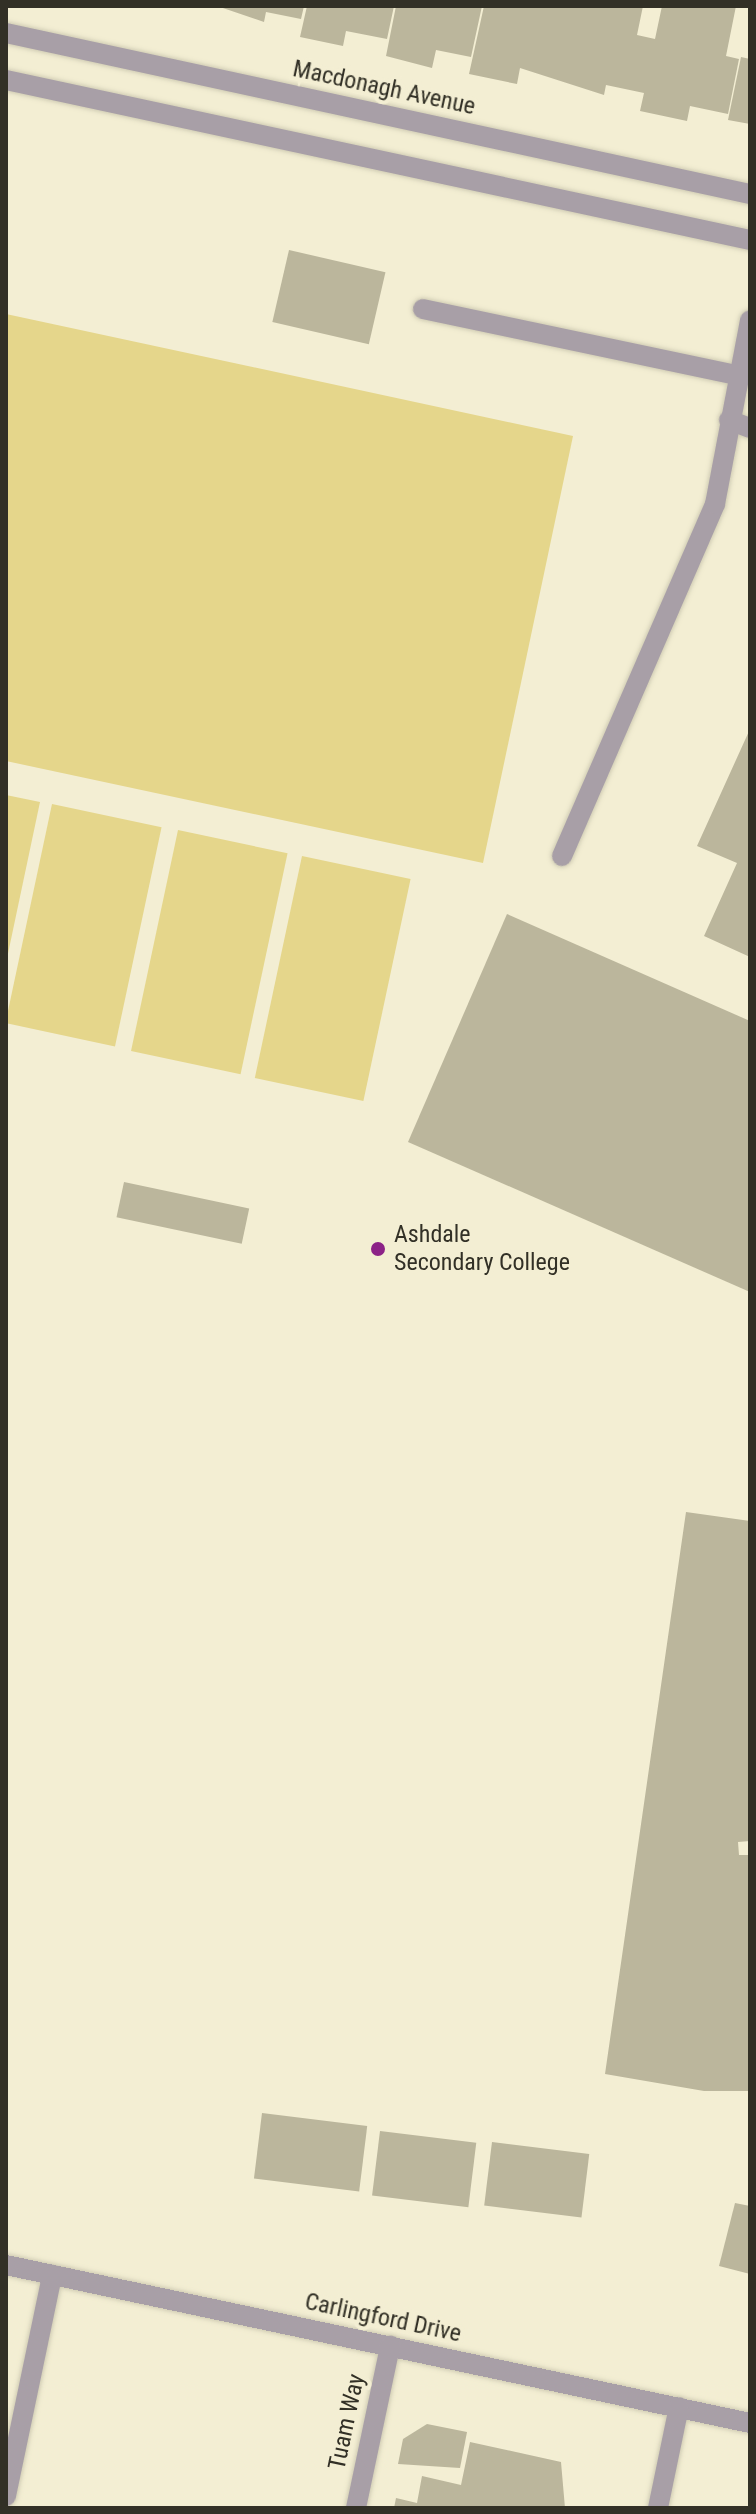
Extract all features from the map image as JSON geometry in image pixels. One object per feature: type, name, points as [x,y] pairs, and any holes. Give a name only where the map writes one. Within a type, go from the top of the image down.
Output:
[{"type":"street","name":"Macdonagh Avenue","points":[[6,33],[750,194]]},
{"type":"street","points":[[6,80],[750,240]]},
{"type":"street","points":[[423,309],[737,375]]},
{"type":"street","points":[[562,856],[715,504],[737,375],[750,320]]},
{"type":"street","points":[[729,420],[750,428]]},
{"type":"street","name":"Carlingford Drive","points":[[6,2265],[750,2423]]},
{"type":"street","points":[[6,2496],[52,2275]]},
{"type":"street","name":"Tuam Way","points":[[356,2508],[390,2346]]},
{"type":"street","points":[[658,2508],[679,2407]]},
{"type":"shaded area","points":[[6,314],[573,436],[483,863],[6,761]]},
{"type":"shaded area","points":[[6,795],[40,802],[6,963]]},
{"type":"shaded area","points":[[52,804],[162,827],[115,1046],[6,1023]]},
{"type":"shaded area","points":[[178,830],[288,853],[241,1074],[131,1051]]},
{"type":"shaded area","points":[[302,856],[411,879],[363,1101],[255,1078]]},
{"type":"building","points":[[217,6],[304,6],[301,19],[266,12],[264,22]]},
{"type":"building","points":[[307,6],[394,6],[387,39],[346,31],[343,46],[300,37]]},
{"type":"building","points":[[396,6],[482,6],[471,57],[436,50],[432,68],[386,56]]},
{"type":"building","points":[[484,6],[643,6],[637,35],[655,39],[662,6],[736,6],[726,56],[739,59],[728,114],[690,106],[687,121],[640,111],[644,93],[606,85],[604,95],[520,68],[517,84],[469,74]]},
{"type":"building","points":[[741,57],[750,59],[750,124],[728,120]]},
{"type":"building","points":[[289,250],[385,272],[369,344],[272,322]]},
{"type":"building","points":[[750,729],[750,957],[704,936],[737,863],[697,846]]},
{"type":"building","points":[[507,914],[750,1021],[750,1292],[408,1142]]},
{"type":"building","points":[[124,1182],[249,1209],[242,1244],[117,1217]]},
{"type":"building","points":[[686,1512],[750,1521],[750,1841],[738,1842],[739,1855],[750,1855],[750,2091],[704,2091],[605,2074]]},
{"type":"building","points":[[262,2113],[367,2126],[359,2191],[254,2179]]},
{"type":"building","points":[[380,2131],[476,2143],[468,2207],[372,2196]]},
{"type":"building","points":[[492,2142],[589,2154],[581,2217],[484,2206]]},
{"type":"building","points":[[735,2203],[750,2206],[750,2274],[719,2266]]},
{"type":"building","points":[[427,2424],[467,2432],[460,2468],[398,2464],[403,2439]]},
{"type":"building","points":[[470,2442],[561,2462],[565,2508],[394,2508],[396,2498],[417,2503],[422,2476],[461,2485]]},
{"type":"place","name":"Ashdale Secondary College","points":[[378,1249]]}]
